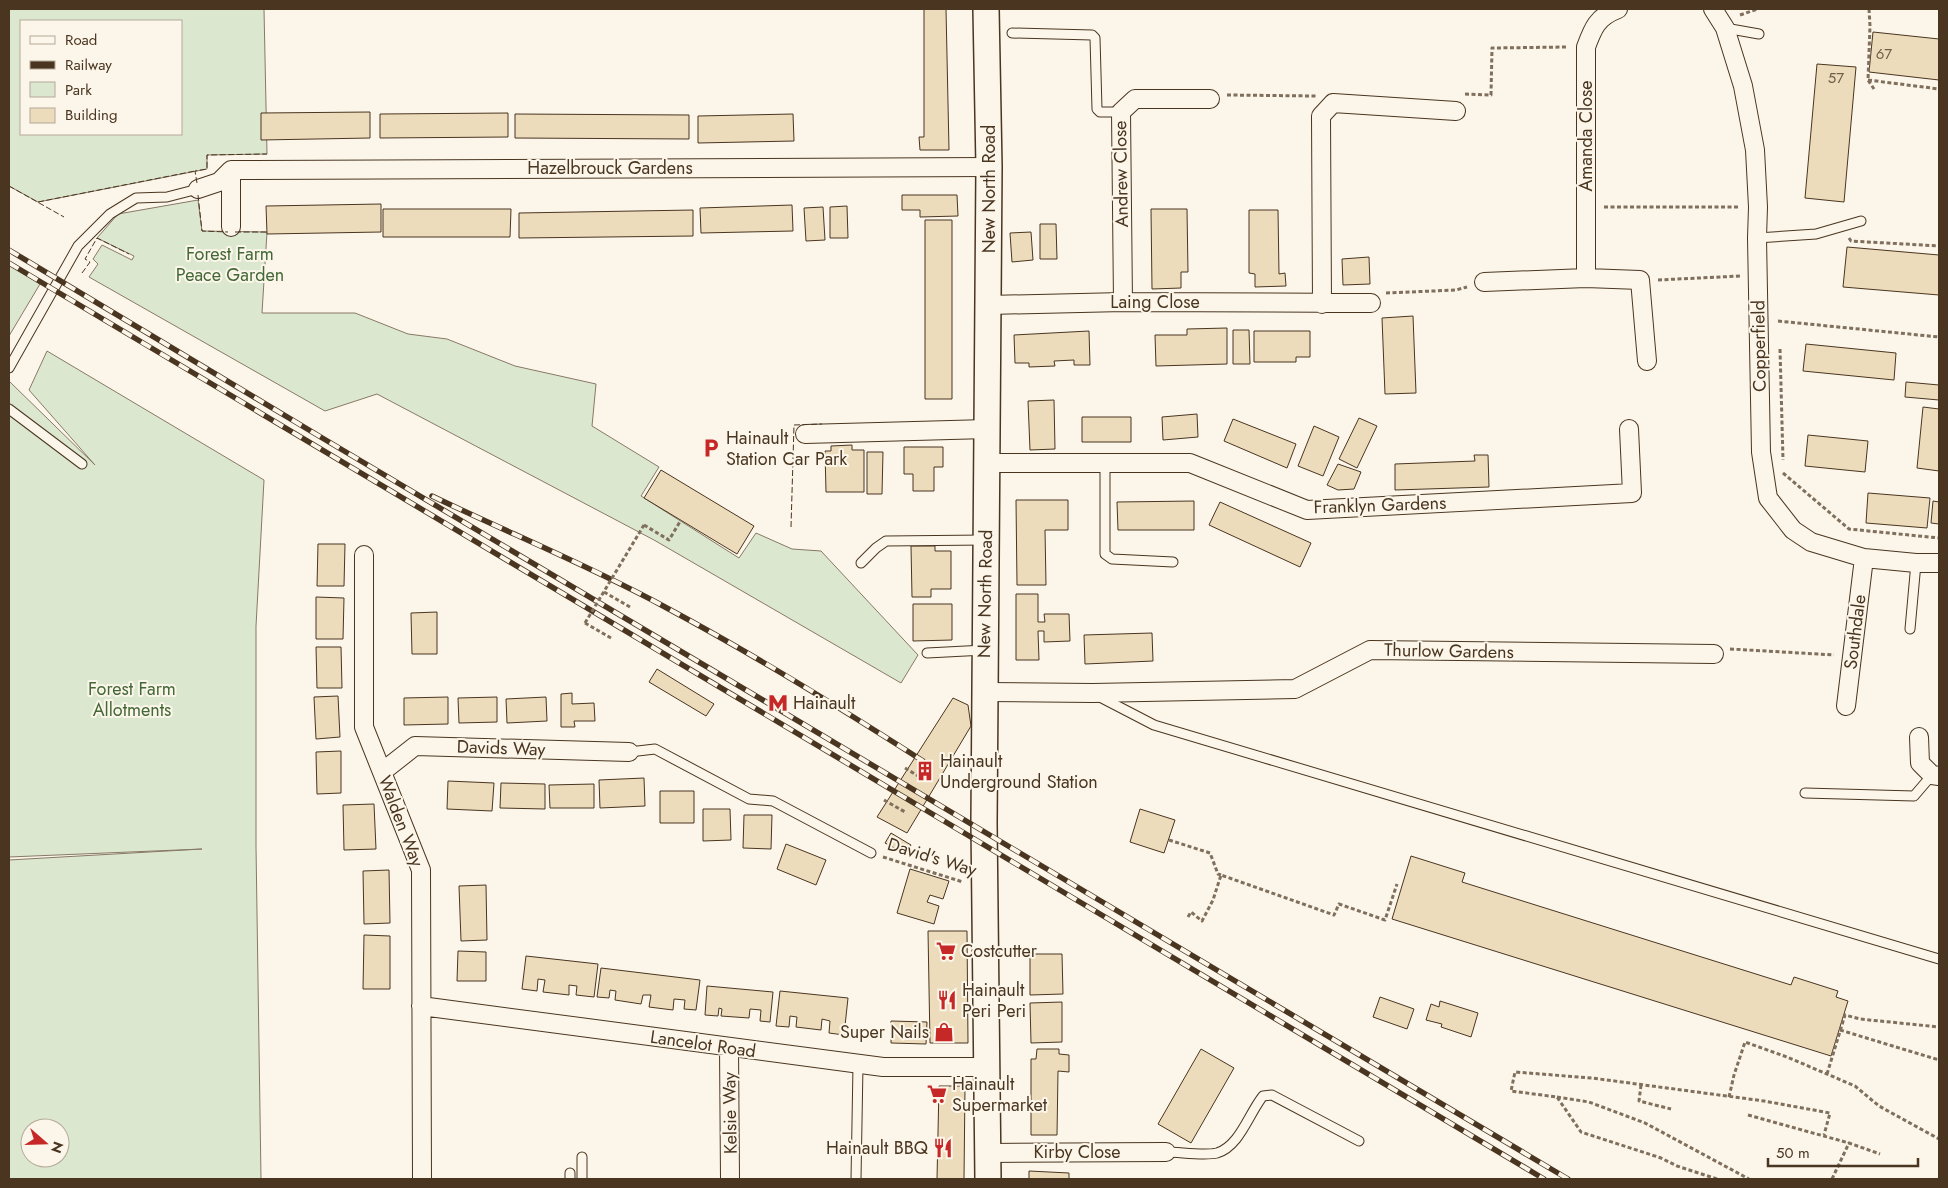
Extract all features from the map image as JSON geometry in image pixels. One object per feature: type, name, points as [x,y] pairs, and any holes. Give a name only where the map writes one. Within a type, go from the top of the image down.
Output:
[{"type":"street","name":"New North Road","points":[[986,9],[989,305],[984,692],[988,1179]]},
{"type":"street","name":"Amanda Close","points":[[1586,278],[1586,47],[1594,25],[1610,12],[1618,9]]},
{"type":"street","name":"Copperfield","points":[[1713,9],[1725,28],[1743,86],[1755,150],[1758,207],[1761,452],[1768,498],[1793,530],[1811,542],[1864,558],[1916,563],[1939,563]]},
{"type":"street","name":"Andrew Close","points":[[1123,302],[1121,112],[1135,98],[1210,99]]},
{"type":"street","points":[[1322,304],[1320,116],[1333,103],[1456,103]]},
{"type":"street","name":"Hazelbrouck Gardens","points":[[231,170],[989,166]]},
{"type":"street","points":[[198,189],[219,182],[231,170]]},
{"type":"street","points":[[231,170],[232,227]]},
{"type":"street","points":[[1484,282],[1586,278],[1640,280],[1647,361]]},
{"type":"street","name":"Laing Close","points":[[989,305],[1123,302],[1372,303]]},
{"type":"street","points":[[805,434],[987,429]]},
{"type":"street","name":"Franklyn Gardens","points":[[987,463],[1190,463],[1307,510],[1632,493],[1629,429]]},
{"type":"street","name":"Walden Way","points":[[364,555],[364,727],[421,870],[422,1179]]},
{"type":"street","name":"Southdale","points":[[1846,706],[1864,558]]},
{"type":"street","name":"Thurlow Gardens","points":[[984,692],[1093,693],[1295,689],[1370,650],[1714,654]]},
{"type":"street","points":[[1919,737],[1920,763],[1936,776]]},
{"type":"street","name":"Davids Way","points":[[382,772],[415,746],[628,752]]},
{"type":"street","name":"Lancelot Road","points":[[421,1006],[883,1068],[986,1067]]},
{"type":"street","name":"Kelsie Way","points":[[729,1047],[730,1179]]},
{"type":"street","name":"Kirby Close","points":[[988,1153],[1166,1152]]},
{"type":"lane","points":[[1725,28],[1759,34]]},
{"type":"lane","points":[[1012,33],[1092,35],[1095,38],[1097,109],[1100,112],[1121,112]]},
{"type":"lane","points":[[9,368],[78,246],[110,214],[136,198],[167,197],[198,189]]},
{"type":"lane","points":[[1757,238],[1816,234],[1861,221]]},
{"type":"lane","points":[[9,409],[82,464]]},
{"type":"lane","points":[[1106,463],[1105,554],[1112,559],[1173,562]]},
{"type":"lane","points":[[861,563],[886,541],[986,540]]},
{"type":"lane","points":[[1910,629],[1916,563]]},
{"type":"lane","points":[[927,653],[985,650]]},
{"type":"lane","points":[[1093,693],[1154,725],[1939,960]]},
{"type":"lane","points":[[628,752],[655,749],[749,799],[772,801],[871,853]]},
{"type":"lane","points":[[1806,793],[1914,796],[1936,776]]},
{"type":"lane","points":[[856,1179],[858,1065]]},
{"type":"lane","points":[[1166,1152],[1217,1152],[1229,1145],[1237,1136],[1264,1096],[1272,1095],[1358,1141]]},
{"type":"lane","points":[[582,1157],[582,1179]]},
{"type":"path","points":[[1869,9],[1868,80],[1874,89]]},
{"type":"path","points":[[1456,103],[1491,95],[1492,48],[1586,47]]},
{"type":"path","points":[[1868,80],[1939,88]]},
{"type":"path","points":[[1210,99],[1221,95],[1323,96]]},
{"type":"path","points":[[1587,207],[1758,207]]},
{"type":"path","points":[[1839,228],[1851,241],[1939,246]]},
{"type":"path","points":[[1640,280],[1758,276]]},
{"type":"path","points":[[1372,303],[1382,293],[1456,290],[1484,282]]},
{"type":"path","points":[[1778,312],[1778,329]]},
{"type":"path","points":[[1778,321],[1939,337]]},
{"type":"path","points":[[1779,345],[1783,473],[1849,529],[1939,538]]},
{"type":"path","points":[[611,638],[586,623],[604,592],[644,525],[669,540],[681,520]]},
{"type":"path","points":[[604,592],[630,607]]},
{"type":"path","points":[[1714,654],[1730,649],[1852,656]]},
{"type":"path","points":[[906,768],[923,779]]},
{"type":"path","points":[[884,800],[905,812]]},
{"type":"path","points":[[1169,840],[1210,852],[1218,874],[1334,915],[1340,904],[1385,920],[1397,884]]},
{"type":"path","name":"David's Way","points":[[871,853],[899,864],[985,888]]},
{"type":"path","points":[[1188,917],[1191,912],[1202,921],[1213,900],[1221,875]]},
{"type":"path","points":[[1827,1074],[1845,1015],[1860,1019],[1939,1028]]},
{"type":"path","points":[[1840,1030],[1939,1060]]},
{"type":"path","points":[[1729,1097],[1734,1074],[1745,1042],[1855,1086],[1879,1106],[1939,1139]]},
{"type":"path","points":[[1748,1179],[1644,1124],[1589,1102],[1511,1091],[1515,1072],[1569,1075],[1788,1104],[1830,1113],[1824,1135]]},
{"type":"path","points":[[1641,1085],[1639,1100],[1671,1109]]},
{"type":"path","points":[[1557,1097],[1581,1132],[1661,1158],[1677,1166],[1716,1179]]},
{"type":"path","points":[[1748,1115],[1824,1135],[1880,1154]]},
{"type":"path","points":[[1832,1179],[1849,1143]]},
{"type":"green space","points":[[9,9],[264,9],[267,154],[207,155],[207,169],[38,202],[9,186]]},
{"type":"green space","name":"Forest Farm Peace Garden","points":[[198,200],[202,231],[267,232],[262,313],[355,313],[408,334],[447,339],[515,366],[596,384],[592,426],[659,467],[641,496],[739,558],[756,533],[792,549],[821,551],[918,655],[901,683],[654,540],[377,394],[325,411],[89,277],[98,264],[93,259],[102,245],[132,260],[134,256],[97,238],[118,214]]},
{"type":"green space","points":[[9,265],[40,284],[9,336]]},
{"type":"green space","name":"Forest Farm Allotments","points":[[47,351],[264,480],[256,626],[256,846],[261,1179],[9,1179],[9,860],[202,849],[9,857],[9,381],[95,465],[29,390]]},
{"type":"building","points":[[924,9],[946,9],[949,150],[920,150],[919,137],[924,137]]},
{"type":"building","points":[[1873,32],[1939,39],[1939,80],[1869,72]]},
{"type":"building","points":[[1817,64],[1856,67],[1844,202],[1805,198]]},
{"type":"building","points":[[370,112],[370,138],[261,140],[261,113]]},
{"type":"building","points":[[508,113],[508,137],[380,138],[380,114]]},
{"type":"building","points":[[515,114],[689,115],[689,139],[515,138]]},
{"type":"building","points":[[793,114],[794,141],[698,143],[698,116]]},
{"type":"building","points":[[902,195],[957,195],[958,216],[920,217],[920,210],[902,210]]},
{"type":"building","points":[[381,204],[381,232],[267,234],[266,206]]},
{"type":"building","points":[[792,205],[793,231],[701,233],[700,208]]},
{"type":"building","points":[[847,206],[848,238],[830,238],[830,207]]},
{"type":"building","points":[[823,207],[825,240],[806,241],[804,208]]},
{"type":"building","points":[[383,209],[511,209],[510,237],[383,237]]},
{"type":"building","points":[[1151,209],[1187,209],[1188,272],[1181,272],[1181,288],[1152,289]]},
{"type":"building","points":[[693,210],[693,236],[519,238],[519,213]]},
{"type":"building","points":[[1249,210],[1278,210],[1279,274],[1285,273],[1286,286],[1255,287],[1255,274],[1249,273]]},
{"type":"building","points":[[925,220],[952,220],[952,399],[925,399]]},
{"type":"building","points":[[1040,224],[1056,224],[1057,259],[1040,259]]},
{"type":"building","points":[[1031,232],[1033,260],[1012,262],[1010,233]]},
{"type":"building","points":[[1847,247],[1939,255],[1939,295],[1843,287]]},
{"type":"building","points":[[1369,257],[1370,284],[1343,285],[1342,259]]},
{"type":"building","points":[[1413,316],[1416,393],[1385,394],[1382,318]]},
{"type":"building","points":[[1227,328],[1227,364],[1156,366],[1155,335],[1187,335],[1187,329]]},
{"type":"building","points":[[1233,330],[1249,330],[1250,364],[1233,364]]},
{"type":"building","points":[[1089,331],[1090,365],[1074,365],[1074,360],[1054,361],[1055,366],[1029,367],[1029,363],[1015,363],[1014,335]]},
{"type":"building","points":[[1254,331],[1310,331],[1310,357],[1296,357],[1296,362],[1254,362]]},
{"type":"building","points":[[1806,344],[1896,353],[1894,380],[1803,371]]},
{"type":"building","points":[[1906,382],[1939,385],[1939,400],[1905,397]]},
{"type":"building","points":[[1054,400],[1055,449],[1030,450],[1028,401]]},
{"type":"building","points":[[1923,407],[1939,409],[1939,471],[1917,468]]},
{"type":"building","points":[[1197,414],[1198,437],[1163,440],[1162,417]]},
{"type":"building","points":[[1082,417],[1131,417],[1131,442],[1082,442]]},
{"type":"building","points":[[1359,418],[1377,426],[1357,468],[1339,459]]},
{"type":"building","points":[[1233,419],[1296,444],[1287,468],[1224,441]]},
{"type":"building","points":[[1314,426],[1339,437],[1323,476],[1298,466]]},
{"type":"building","points":[[1808,435],[1868,441],[1865,472],[1805,466]]},
{"type":"building","points":[[852,445],[852,450],[864,450],[864,492],[826,492],[825,451],[831,451],[831,446]]},
{"type":"building","points":[[904,447],[943,447],[943,467],[934,467],[934,491],[913,491],[913,474],[904,474]]},
{"type":"building","points":[[867,452],[883,452],[882,494],[867,494]]},
{"type":"building","points":[[1474,455],[1488,455],[1489,487],[1395,490],[1395,464],[1475,461]]},
{"type":"building","points":[[1338,464],[1361,472],[1354,489],[1338,490],[1327,485]]},
{"type":"building","points":[[661,470],[754,526],[737,554],[644,498]]},
{"type":"building","points":[[1868,493],[1930,498],[1927,528],[1866,523]]},
{"type":"building","points":[[1016,500],[1068,500],[1068,530],[1045,530],[1046,585],[1017,585]]},
{"type":"building","points":[[1194,501],[1194,530],[1118,530],[1117,502]]},
{"type":"building","points":[[1933,501],[1939,502],[1939,524],[1931,523]]},
{"type":"building","points":[[1220,502],[1311,543],[1300,567],[1209,525]]},
{"type":"building","points":[[318,544],[345,544],[344,586],[317,586]]},
{"type":"building","points":[[911,546],[935,546],[935,551],[951,551],[951,589],[931,589],[931,597],[912,597]]},
{"type":"building","points":[[1016,594],[1038,594],[1038,622],[1045,622],[1044,614],[1069,614],[1070,641],[1044,642],[1044,631],[1038,631],[1039,660],[1016,660]]},
{"type":"building","points":[[316,597],[344,598],[343,639],[316,639]]},
{"type":"building","points":[[913,604],[952,604],[952,640],[913,641]]},
{"type":"building","points":[[437,612],[437,654],[412,654],[411,613]]},
{"type":"building","points":[[1152,633],[1153,661],[1085,664],[1084,635]]},
{"type":"building","points":[[316,647],[341,647],[342,688],[317,688]]},
{"type":"building","points":[[657,669],[714,704],[706,716],[649,682]]},
{"type":"building","points":[[572,693],[572,704],[594,703],[595,721],[574,721],[575,727],[561,727],[561,694]]},
{"type":"building","points":[[338,696],[340,737],[316,739],[314,697]]},
{"type":"building","points":[[448,697],[448,724],[404,725],[404,698]]},
{"type":"building","points":[[497,697],[497,722],[459,723],[458,698]]},
{"type":"building","points":[[546,697],[547,721],[507,723],[506,699]]},
{"type":"building","name":"Hainault Underground Station","points":[[953,698],[968,705],[971,726],[907,833],[877,817]]},
{"type":"building","points":[[341,751],[341,793],[317,794],[316,752]]},
{"type":"building","points":[[644,778],[645,806],[600,808],[599,780]]},
{"type":"building","points":[[448,781],[494,783],[492,811],[447,809]]},
{"type":"building","points":[[501,783],[545,784],[545,809],[500,808]]},
{"type":"building","points":[[594,784],[594,808],[550,808],[549,785]]},
{"type":"building","points":[[660,791],[694,791],[694,823],[660,823]]},
{"type":"building","points":[[374,804],[376,849],[344,850],[343,805]]},
{"type":"building","points":[[703,809],[730,809],[731,840],[703,841]]},
{"type":"building","points":[[1140,809],[1175,820],[1164,853],[1130,842]]},
{"type":"building","points":[[744,815],[772,815],[771,849],[743,848]]},
{"type":"building","points":[[891,833],[911,845],[906,854],[885,843]]},
{"type":"building","points":[[786,844],[826,860],[816,885],[777,869]]},
{"type":"building","points":[[1411,856],[1465,873],[1462,882],[1791,985],[1794,977],[1838,991],[1836,997],[1848,1001],[1831,1056],[1392,919]]},
{"type":"building","points":[[910,869],[949,881],[943,899],[930,895],[927,902],[939,906],[934,924],[897,913]]},
{"type":"building","points":[[389,870],[390,923],[364,924],[363,871]]},
{"type":"building","points":[[486,885],[487,940],[461,941],[459,886]]},
{"type":"building","points":[[928,931],[967,931],[968,1043],[930,1043]]},
{"type":"building","points":[[364,935],[390,936],[390,989],[363,989]]},
{"type":"building","points":[[458,951],[486,952],[486,981],[457,981]]},
{"type":"building","points":[[1030,954],[1062,954],[1063,994],[1030,995]]},
{"type":"building","points":[[526,956],[598,964],[594,997],[576,995],[577,986],[569,985],[569,995],[543,992],[545,980],[538,979],[537,991],[522,989]]},
{"type":"building","points":[[601,968],[700,980],[696,1010],[684,1009],[685,1000],[674,999],[673,1010],[649,1007],[651,995],[643,995],[641,1004],[615,1000],[616,991],[610,990],[609,998],[597,997]]},
{"type":"building","points":[[707,986],[773,992],[770,1022],[760,1021],[761,1010],[750,1009],[749,1018],[721,1016],[722,1009],[719,1008],[718,1016],[705,1015]]},
{"type":"building","points":[[780,991],[848,998],[844,1035],[829,1033],[830,1021],[822,1019],[821,1030],[796,1027],[797,1017],[790,1016],[789,1027],[776,1026]]},
{"type":"building","points":[[1380,997],[1414,1009],[1407,1029],[1373,1017]]},
{"type":"building","points":[[1440,1001],[1478,1013],[1471,1037],[1441,1027],[1442,1024],[1426,1020],[1431,1004],[1439,1007]]},
{"type":"building","points":[[1062,1002],[1062,1042],[1031,1043],[1030,1003]]},
{"type":"building","points":[[891,1021],[927,1022],[926,1044],[891,1043]]},
{"type":"building","points":[[1037,1049],[1059,1049],[1059,1054],[1069,1055],[1069,1072],[1058,1071],[1057,1135],[1031,1135],[1031,1059],[1036,1059]]},
{"type":"building","points":[[1201,1049],[1234,1068],[1191,1143],[1158,1124]]},
{"type":"building","points":[[939,1086],[965,1086],[964,1179],[937,1179]]},
{"type":"building","points":[[1029,1171],[1069,1173],[1069,1179],[1029,1179]]},
{"type":"railway","points":[[9,250],[1568,1179]]},
{"type":"railway","points":[[9,263],[1544,1179]]},
{"type":"railway","points":[[432,496],[579,564],[665,607],[796,681],[923,761]]},
{"type":"fence","points":[[197,183],[195,171],[207,169],[207,155],[267,154]]},
{"type":"fence","points":[[38,202],[195,171]]},
{"type":"fence","points":[[9,186],[64,217]]},
{"type":"fence","points":[[198,195],[202,231],[228,232]]},
{"type":"fence","points":[[235,232],[267,232]]},
{"type":"fence","points":[[82,273],[90,262],[85,259],[97,238],[129,254]]},
{"type":"fence","points":[[791,527],[794,425],[822,424]]},
{"type":"place","name":"Hainault Station Car Park","points":[[711,448]]},
{"type":"place","name":"Hainault","points":[[778,703]]},
{"type":"place","name":"Hainault Underground Station","points":[[925,771]]},
{"type":"place","name":"Costcutter","points":[[946,951]]},
{"type":"place","name":"Hainault Peri Peri","points":[[947,1000]]},
{"type":"place","name":"Super Nails","points":[[944,1032]]},
{"type":"place","name":"Hainault Supermarket","points":[[937,1094]]},
{"type":"place","name":"Hainault BBQ","points":[[943,1148]]}]
